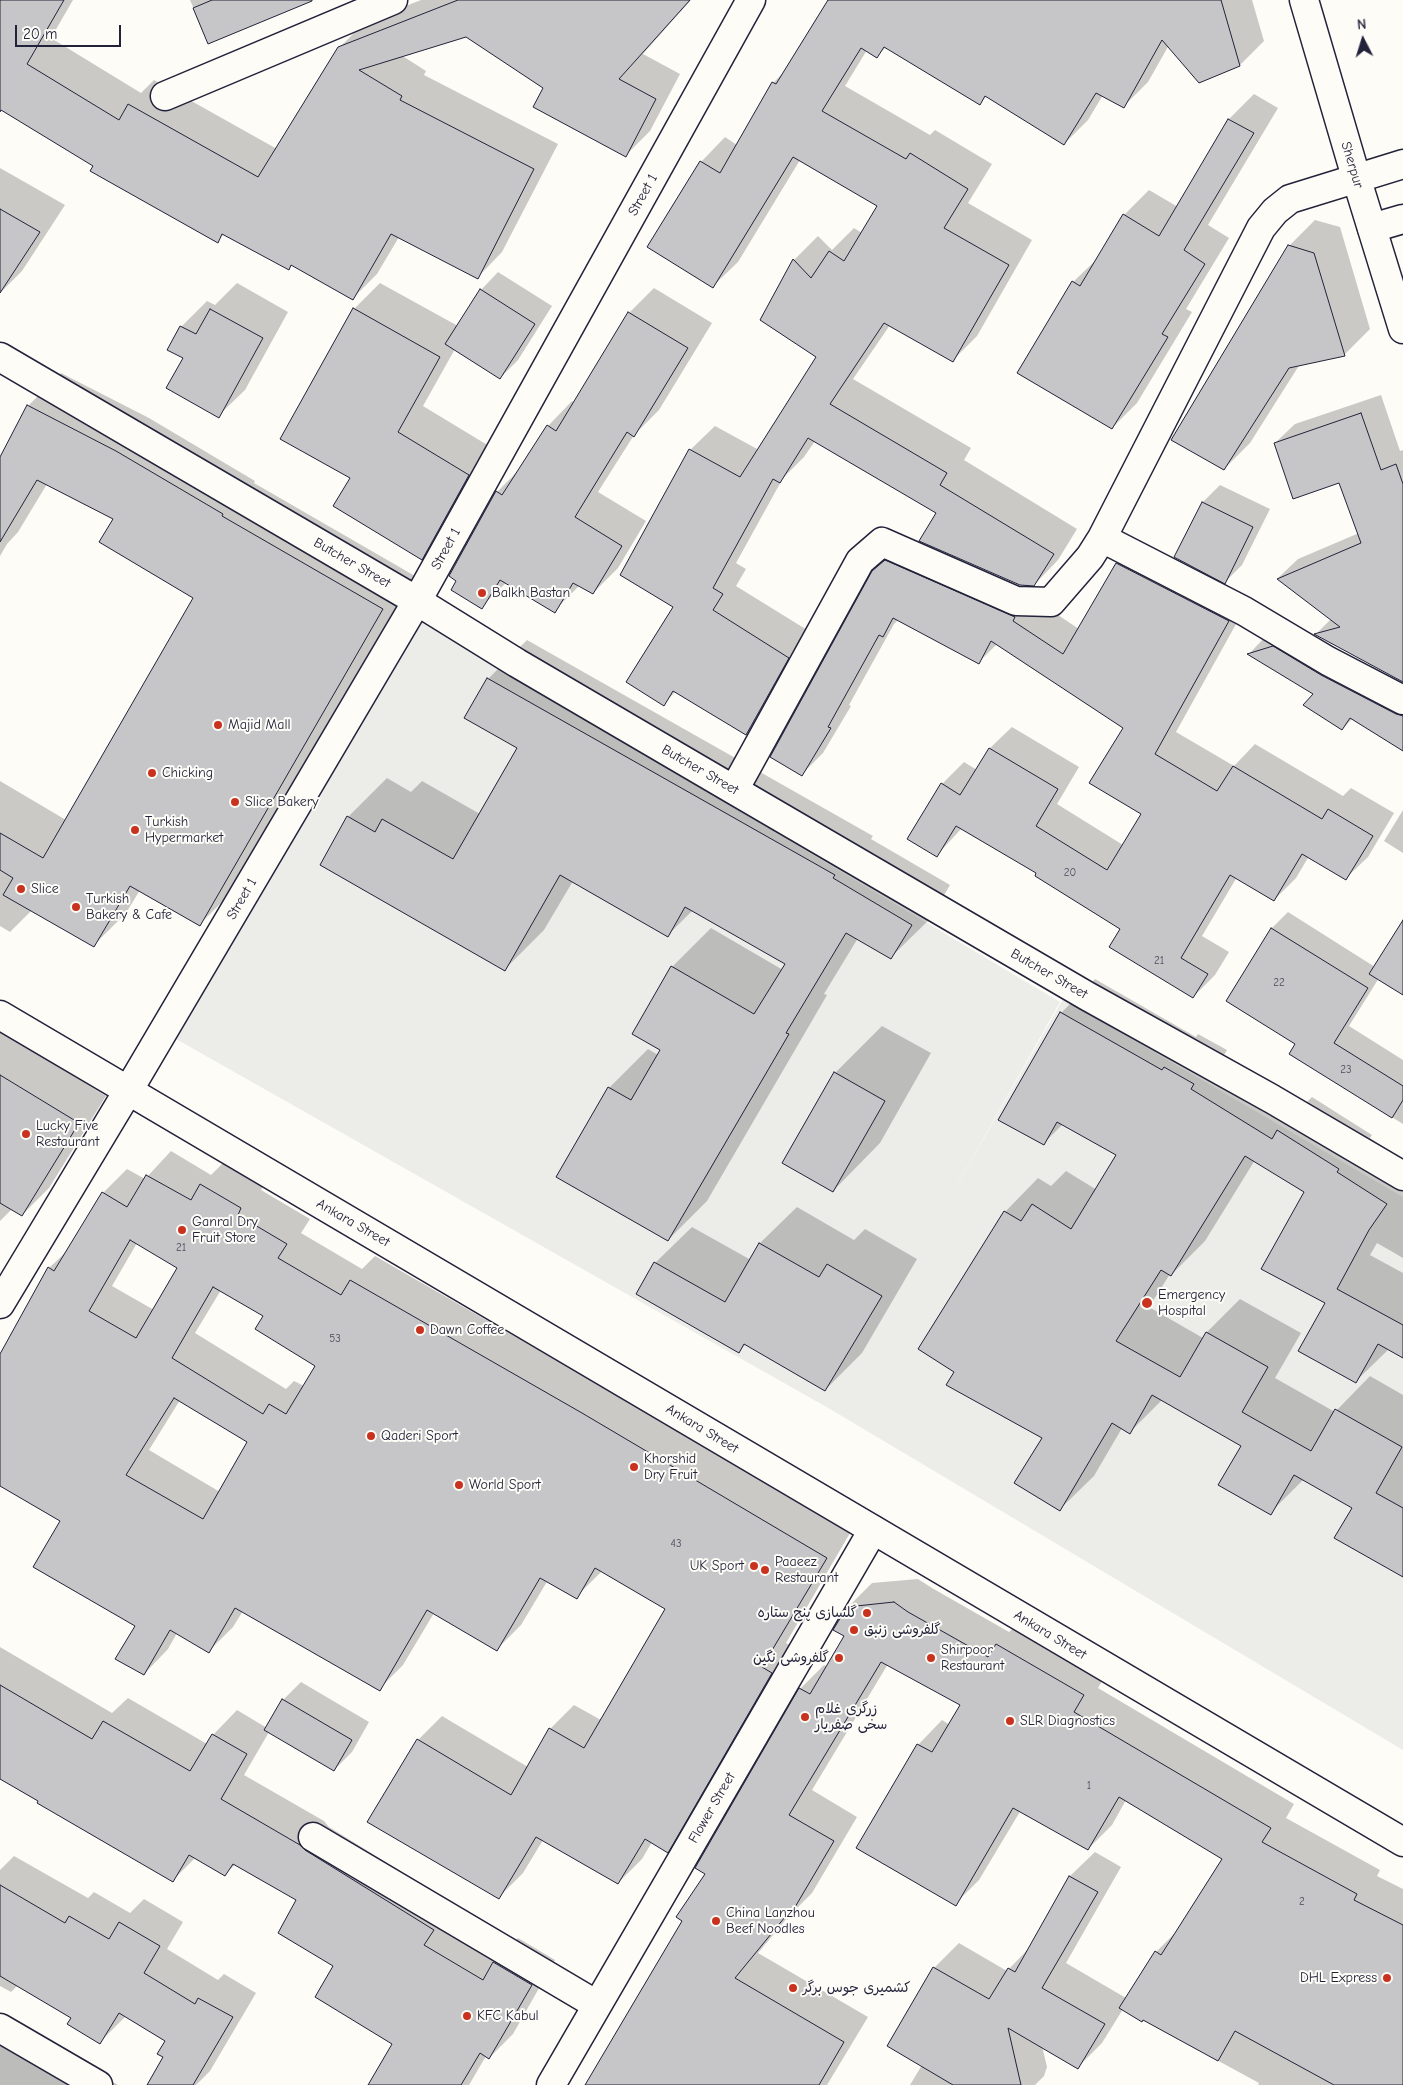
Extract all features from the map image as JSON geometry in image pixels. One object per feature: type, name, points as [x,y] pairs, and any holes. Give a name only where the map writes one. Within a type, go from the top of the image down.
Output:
[{"type":"street","points":[[164,96],[393,0]]},
{"type":"street","name":"Street 1","points":[[0,1304],[417,601],[751,0]]},
{"type":"street","name":"Sherpur","points":[[1304,0],[1403,329]]},
{"type":"street","points":[[734,790],[860,561],[882,542],[1016,601],[1052,602],[1090,557],[1102,538],[1261,228],[1275,211],[1290,199],[1403,164]]},
{"type":"street","points":[[1372,228],[1403,219]]},
{"type":"street","name":"Butcher Street","points":[[0,357],[417,601],[517,663],[734,790],[1087,996],[1272,1099],[1403,1176]]},
{"type":"street","points":[[1102,538],[1244,611],[1328,661],[1403,700]]},
{"type":"street","name":"Ankara Street","points":[[0,1015],[1403,1842]]},
{"type":"street","name":"Flower Street","points":[[551,2085],[873,1530]]},
{"type":"street","points":[[313,1837],[597,2005]]},
{"type":"street","points":[[0,2028],[98,2085]]},
{"type":"shaded area","points":[[418,620],[1060,1002],[942,1212],[1063,999],[1403,1197],[1403,1750],[830,1409],[176,1039]]},
{"type":"shaded area","points":[[0,2032],[91,2085],[0,2085]]},
{"type":"building","points":[[0,0],[64,0],[27,64],[119,120],[128,104],[258,177],[338,47],[458,0],[690,0],[619,79],[656,99],[626,157],[533,107],[543,88],[466,37],[359,70],[402,96],[400,100],[534,169],[478,279],[391,234],[353,300],[291,265],[289,270],[222,234],[218,243],[90,171],[93,166],[1,110],[0,112]]},
{"type":"building","points":[[212,0],[312,1],[208,44],[193,8]]},
{"type":"building","points":[[828,0],[1221,0],[1240,66],[1199,83],[1162,40],[1124,108],[1096,93],[1064,145],[985,96],[980,105],[884,47],[877,58],[861,48],[822,111],[906,159],[910,153],[968,189],[944,228],[1009,265],[953,362],[884,323],[830,404],[947,473],[940,485],[1054,554],[1034,586],[1020,585],[919,541],[936,513],[808,438],[780,483],[773,479],[713,588],[723,594],[713,610],[789,658],[746,735],[673,691],[664,706],[626,682],[673,607],[620,575],[689,449],[740,477],[816,357],[760,320],[793,259],[811,278],[829,251],[844,261],[877,206],[793,157],[713,288],[647,247],[700,161],[720,173],[772,82],[776,84]]},
{"type":"building","points":[[1228,119],[1254,133],[1184,250],[1205,264],[1162,334],[1168,337],[1112,429],[1017,373],[1072,281],[1080,286],[1123,214],[1159,236]]},
{"type":"building","points":[[0,209],[40,232],[0,293]]},
{"type":"building","points":[[1288,245],[1314,253],[1345,356],[1289,368],[1224,470],[1171,440]]},
{"type":"building","points":[[480,289],[535,324],[500,379],[445,344]]},
{"type":"building","points":[[353,308],[440,357],[398,432],[469,475],[422,560],[333,506],[350,478],[280,439]]},
{"type":"building","points":[[210,309],[263,338],[219,418],[166,388],[183,358],[167,350],[180,326],[196,334]]},
{"type":"building","points":[[628,312],[688,348],[634,437],[627,432],[575,517],[622,546],[593,594],[573,583],[555,613],[500,580],[482,609],[451,590],[456,581],[449,576],[496,491],[502,495],[547,425],[556,431]]},
{"type":"building","name":"Majid Mall","points":[[27,405],[116,451],[223,514],[222,516],[383,609],[200,926],[130,886],[94,947],[3,895],[13,878],[0,870],[0,833],[43,858],[193,598],[99,542],[113,519],[37,480],[0,542],[0,457]]},
{"type":"building","points":[[1361,413],[1381,470],[1396,464],[1403,484],[1403,682],[1314,634],[1340,627],[1277,579],[1361,543],[1339,483],[1293,499],[1274,443]]},
{"type":"building","points":[[1202,502],[1253,527],[1225,584],[1174,557]]},
{"type":"building","points":[[885,560],[1015,617],[1013,621],[1063,654],[1116,563],[1229,621],[1155,754],[1217,791],[1233,766],[1322,819],[1328,809],[1373,836],[1346,880],[1302,854],[1274,901],[1230,875],[1181,958],[1208,974],[1193,998],[1109,947],[1120,929],[1035,876],[1036,873],[956,826],[937,857],[907,839],[941,783],[960,795],[989,748],[1058,789],[1036,826],[1107,870],[1141,814],[1089,783],[1123,728],[991,641],[979,664],[893,618],[883,637],[879,635],[828,727],[831,728],[802,776],[770,757],[872,571]]},
{"type":"building","points":[[1273,646],[1321,675],[1403,716],[1403,751],[1350,718],[1342,730],[1303,705],[1313,694],[1247,654]]},
{"type":"building","points":[[487,678],[835,875],[833,878],[912,925],[891,959],[846,933],[786,1033],[789,1034],[668,1241],[556,1177],[608,1087],[631,1100],[660,1050],[632,1034],[671,966],[754,1014],[785,964],[685,907],[668,937],[560,875],[505,971],[320,865],[347,816],[375,832],[382,819],[453,859],[517,748],[464,718]]},
{"type":"building","points":[[1403,920],[1403,995],[1369,974]]},
{"type":"building","points":[[1271,928],[1368,988],[1334,1043],[1403,1086],[1403,1100],[1392,1118],[1289,1054],[1295,1044],[1226,1001]]},
{"type":"building","points":[[1060,1012],[1162,1070],[1164,1067],[1194,1084],[1191,1089],[1272,1139],[1277,1130],[1339,1169],[1337,1172],[1387,1204],[1369,1230],[1337,1289],[1403,1325],[1403,1358],[1378,1344],[1356,1383],[1298,1351],[1325,1303],[1261,1269],[1304,1192],[1245,1156],[1171,1276],[1161,1270],[1116,1341],[1180,1377],[1206,1332],[1268,1367],[1242,1412],[1311,1451],[1335,1409],[1402,1447],[1376,1493],[1403,1508],[1403,1577],[1334,1538],[1352,1508],[1294,1475],[1271,1515],[1218,1485],[1241,1446],[1152,1395],[1130,1434],[1112,1423],[1060,1511],[1014,1483],[1042,1438],[946,1385],[954,1372],[918,1349],[1004,1211],[1021,1221],[1032,1204],[1071,1229],[1116,1155],[1057,1122],[1044,1145],[998,1120]]},
{"type":"building","points":[[834,1072],[885,1101],[833,1192],[782,1163]]},
{"type":"building","points":[[0,1075],[79,1123],[22,1216],[0,1203]]},
{"type":"building","points":[[146,1175],[191,1200],[200,1184],[241,1208],[238,1215],[287,1244],[278,1258],[341,1295],[350,1280],[582,1413],[827,1558],[762,1667],[772,1673],[668,1853],[645,1839],[618,1884],[536,1837],[499,1899],[367,1822],[417,1739],[511,1795],[549,1728],[584,1748],[665,1609],[595,1568],[577,1599],[540,1578],[497,1651],[427,1610],[380,1691],[235,1608],[209,1653],[170,1630],[144,1675],[115,1659],[135,1626],[33,1567],[60,1521],[0,1486],[0,1354],[48,1267],[54,1271],[102,1192],[127,1207]],"holes":[[[130,1240],[177,1268],[136,1338],[89,1311]],[[213,1287],[263,1316],[255,1329],[315,1366],[286,1414],[269,1404],[263,1414],[172,1358]],[[174,1398],[247,1442],[203,1519],[126,1475]]]},
{"type":"building","points":[[759,1243],[819,1277],[827,1264],[882,1296],[825,1391],[744,1344],[739,1353],[636,1294],[654,1262],[725,1302]]},
{"type":"building","points":[[894,1602],[908,1612],[988,1657],[996,1644],[1084,1695],[1074,1712],[1271,1828],[1262,1842],[1357,1894],[1354,1900],[1403,1925],[1403,2085],[1334,2085],[1235,2031],[1218,2061],[1119,2008],[1155,1951],[1161,1955],[1222,1859],[1119,1797],[1088,1850],[1013,1808],[956,1906],[856,1848],[917,1744],[932,1752],[960,1705],[881,1662],[789,1815],[834,1841],[788,1919],[785,1917],[735,1978],[844,2042],[819,2085],[585,2085],[682,1921],[676,1917],[705,1874],[695,1868],[799,1688],[810,1694],[844,1636],[833,1630],[847,1607]]},
{"type":"building","points":[[0,1685],[92,1739],[103,1721],[190,1771],[212,1734],[247,1754],[221,1799],[300,1845],[305,1850],[434,1930],[424,1945],[483,1980],[493,1962],[532,1985],[489,2059],[480,2053],[461,2085],[368,2085],[392,2044],[315,1997],[333,1966],[278,1933],[296,1900],[233,1864],[225,1876],[189,1855],[173,1882],[37,1803],[38,1801],[0,1779]]},
{"type":"building","points":[[282,1699],[352,1740],[334,1771],[264,1730]]},
{"type":"building","points":[[1069,1876],[1098,1892],[1042,1988],[1105,2024],[1078,2069],[1008,2028],[1021,2085],[953,2085],[887,2046],[933,1967],[989,1999],[1008,1968],[1015,1972]]},
{"type":"building","points":[[0,1885],[65,1923],[69,1916],[109,1939],[119,1922],[160,1946],[144,1973],[195,2004],[198,1998],[233,2017],[193,2085],[147,2085],[163,2057],[157,2054],[165,2041],[119,2013],[100,2044],[67,2024],[71,2018],[0,1976]]},
{"type":"place","name":"Balkh Bastan","points":[[482,593]]},
{"type":"place","name":"Majid Mall","points":[[218,725]]},
{"type":"place","name":"Chicking","points":[[152,773]]},
{"type":"place","name":"Slice Bakery","points":[[235,802]]},
{"type":"place","name":"Turkish Hypermarket","points":[[135,830]]},
{"type":"place","name":"Slice","points":[[21,889]]},
{"type":"place","name":"Turkish Bakery & Cafe","points":[[76,907]]},
{"type":"place","name":"Lucky Five Restaurant","points":[[26,1134]]},
{"type":"place","name":"Ganral Dry Fruit Store","points":[[182,1230]]},
{"type":"place","name":"Emergency Hospital","points":[[1147,1303]]},
{"type":"place","name":"Dawn Coffee","points":[[420,1330]]},
{"type":"place","name":"Qaderi Sport","points":[[371,1436]]},
{"type":"place","name":"Khorshid Dry Fruit","points":[[634,1467]]},
{"type":"place","name":"World Sport","points":[[459,1485]]},
{"type":"place","name":"UK Sport","points":[[754,1566]]},
{"type":"place","name":"Paaeez Restaurant","points":[[765,1570]]},
{"type":"place","name":"گلسازی پنج ستاره","points":[[867,1613]]},
{"type":"place","name":"گلفروشی زنبق","points":[[854,1630]]},
{"type":"place","name":"گلفروشی نگین","points":[[839,1658]]},
{"type":"place","name":"Shirpoor Restaurant","points":[[931,1658]]},
{"type":"place","name":"زرگری غلام سخی صفریار","points":[[805,1717]]},
{"type":"place","name":"SLR Diagnostics","points":[[1010,1721]]},
{"type":"place","name":"China Lanzhou Beef Noodles","points":[[716,1921]]},
{"type":"place","name":"DHL Express","points":[[1387,1978]]},
{"type":"place","name":"کشمیری جوس برگر","points":[[793,1988]]},
{"type":"place","name":"KFC Kabul","points":[[467,2016]]}]
